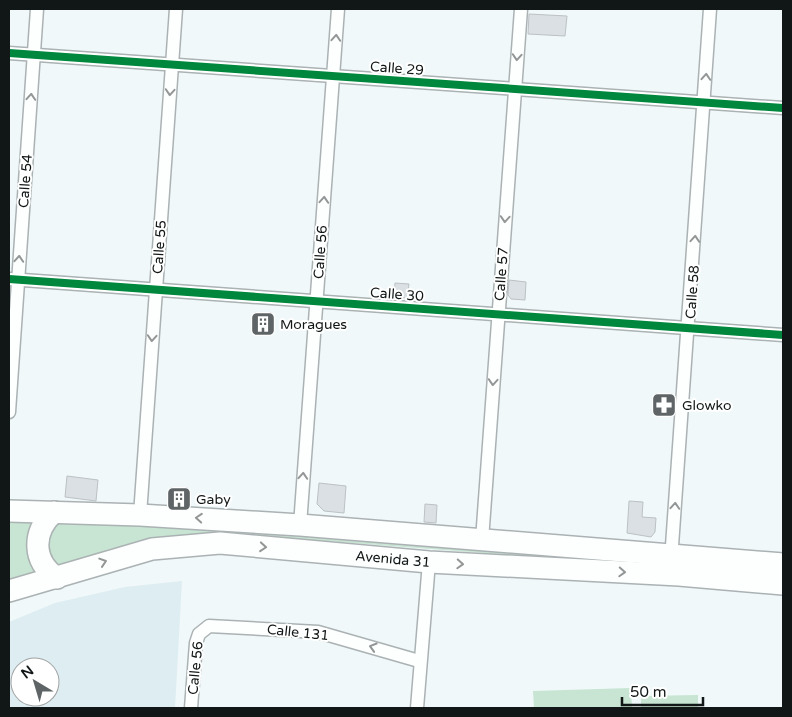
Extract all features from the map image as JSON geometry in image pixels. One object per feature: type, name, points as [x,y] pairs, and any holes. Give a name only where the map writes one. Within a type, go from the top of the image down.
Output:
[{"type":"highway","name":"Avenida 31","points":[[9,511],[140,514],[482,540],[671,565],[783,584]]},
{"type":"highway","points":[[54,512],[40,528],[37,549],[44,566],[57,578]]},
{"type":"highway","name":"Avenida 31","points":[[9,591],[152,549],[220,543],[429,562],[671,565],[783,564]]},
{"type":"street","name":"Calle 54","points":[[9,412],[13,279],[37,9]]},
{"type":"street","name":"Calle 55","points":[[140,514],[176,9]]},
{"type":"street","name":"Calle 56","points":[[300,525],[338,9]]},
{"type":"street","name":"Calle 57","points":[[482,540],[521,9]]},
{"type":"street","name":"Calle 58","points":[[671,565],[710,9]]},
{"type":"street","name":"Calle 29","points":[[9,53],[783,108]]},
{"type":"street","name":"Calle 30","points":[[13,279],[783,335]]},
{"type":"street","points":[[417,708],[419,661],[429,562]]},
{"type":"street","name":"Calle 131","points":[[204,629],[216,625],[318,632],[419,661]]},
{"type":"street","name":"Calle 56","points":[[191,708],[196,643],[199,634],[204,629]]},
{"type":"shaded area","points":[[182,581],[175,708],[9,708],[9,622],[55,603],[125,587]]},
{"type":"green space","points":[[10,518],[38,520],[33,533],[31,548],[33,563],[38,576],[9,584]]},
{"type":"green space","points":[[52,522],[196,529],[629,560],[603,562],[234,534],[161,539],[109,549],[55,570],[45,557]]},
{"type":"green space","points":[[631,688],[632,708],[534,708],[533,691]]},
{"type":"green space","points":[[698,695],[698,708],[641,708],[641,696]]},
{"type":"building","points":[[529,14],[567,16],[565,36],[528,34]]},
{"type":"building","points":[[509,280],[526,282],[525,300],[511,299],[508,295]]},
{"type":"building","points":[[395,283],[409,284],[407,298],[394,297]]},
{"type":"building","name":"Moragues","points":[[257,315],[271,315],[269,334],[256,333]]},
{"type":"building","points":[[67,476],[98,480],[96,501],[65,497]]},
{"type":"building","points":[[319,483],[346,486],[344,513],[324,511],[317,504]]},
{"type":"building","points":[[629,501],[643,502],[642,517],[656,518],[655,532],[651,537],[627,533]]},
{"type":"building","points":[[425,504],[437,505],[436,523],[424,522]]},
{"type":"cycle path","points":[[9,53],[783,108]]},
{"type":"cycle path","points":[[9,279],[783,335]]},
{"type":"place","name":"Moragues","points":[[263,324]]},
{"type":"place","name":"Glowko","points":[[664,405]]},
{"type":"place","name":"Gaby","points":[[179,499]]}]
